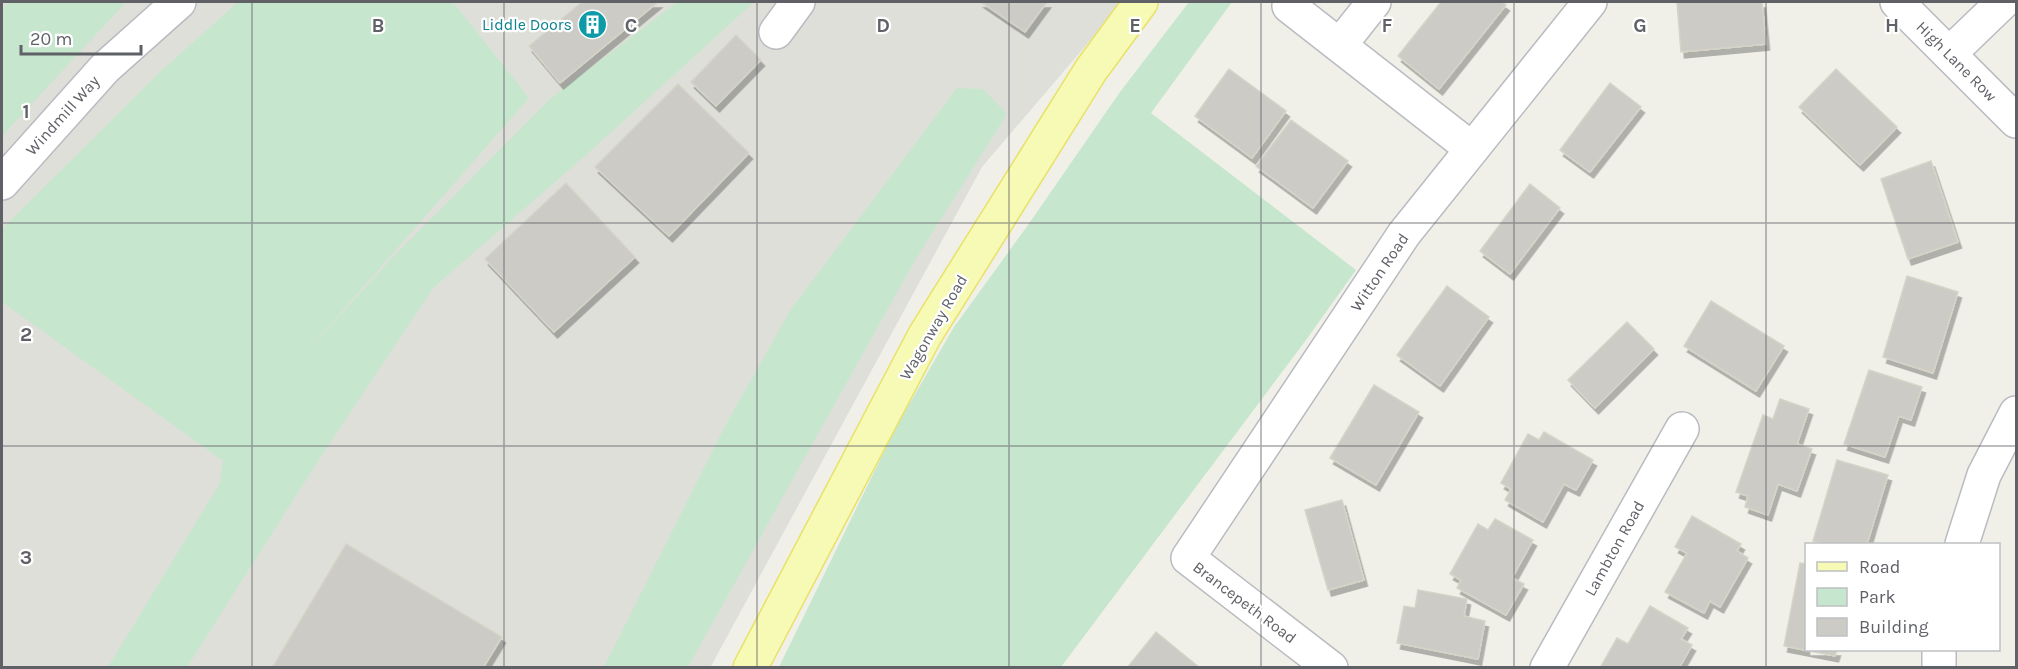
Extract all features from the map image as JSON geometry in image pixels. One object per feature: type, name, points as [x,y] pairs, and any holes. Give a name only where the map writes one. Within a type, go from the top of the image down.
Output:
[{"type":"main road","name":"Wagonway Road","points":[[750,668],[925,336],[1091,70],[1141,2]]},
{"type":"street","name":"Windmill Way","points":[[2,183],[105,68],[178,2]]},
{"type":"street","points":[[776,32],[798,2]]},
{"type":"street","points":[[1340,45],[1374,2]]},
{"type":"street","name":"Witton Road","points":[[1188,558],[1404,234],[1590,2]]},
{"type":"street","name":"High Lane Row","points":[[1897,2],[2016,121]]},
{"type":"street","points":[[1950,54],[2003,2]]},
{"type":"street","points":[[1289,6],[1472,148]]},
{"type":"street","points":[[1962,543],[1984,476],[2016,412]]},
{"type":"street","name":"Lambton Road","points":[[1547,668],[1682,429]]},
{"type":"street","name":"Brancepeth Road","points":[[1188,558],[1331,668]]},
{"type":"street","points":[[1938,651],[1939,668]]},
{"type":"shaded area","points":[[2,2],[1123,2],[982,167],[710,668],[2,667]]},
{"type":"green space","points":[[9,2],[126,2],[2,136],[2,10]]},
{"type":"green space","points":[[238,2],[453,2],[529,98],[301,358],[390,260],[550,99],[677,2],[754,2],[585,156],[433,288],[320,458],[187,667],[108,667],[220,483],[223,461],[2,302],[2,229],[160,72]]},
{"type":"green space","points":[[1189,2],[1232,2],[1151,113],[1356,270],[1061,667],[779,667],[897,425],[954,327],[1120,92]]},
{"type":"green space","points":[[957,88],[983,89],[1007,114],[914,262],[688,667],[604,667],[725,426],[791,309]]},
{"type":"building","name":"Liddle Doors","points":[[582,2],[658,2],[560,83],[529,46]]},
{"type":"building","points":[[981,2],[1047,2],[1025,32]]},
{"type":"building","points":[[1441,2],[1502,2],[1506,5],[1439,89],[1398,56]]},
{"type":"building","points":[[1677,2],[1762,2],[1766,44],[1681,52]]},
{"type":"building","points":[[736,35],[761,60],[716,106],[691,82]]},
{"type":"building","points":[[1229,69],[1286,111],[1252,158],[1195,116]]},
{"type":"building","points":[[1836,69],[1897,127],[1860,165],[1799,107]]},
{"type":"building","points":[[1610,83],[1641,107],[1590,172],[1560,150]]},
{"type":"building","points":[[678,84],[749,153],[669,236],[595,167]]},
{"type":"building","points":[[1291,120],[1348,161],[1313,208],[1256,166]]},
{"type":"building","points":[[1931,161],[1958,242],[1908,259],[1881,179]]},
{"type":"building","points":[[566,183],[635,257],[554,332],[485,259]]},
{"type":"building","points":[[1530,184],[1560,208],[1510,274],[1480,251]]},
{"type":"building","points":[[1907,276],[1958,292],[1933,373],[1883,357]]},
{"type":"building","points":[[1447,286],[1489,317],[1440,386],[1397,355]]},
{"type":"building","points":[[1711,301],[1784,346],[1756,391],[1684,346]]},
{"type":"building","points":[[1627,322],[1654,349],[1595,408],[1568,380]]},
{"type":"building","points":[[1869,370],[1922,387],[1911,420],[1899,416],[1885,457],[1844,444]]},
{"type":"building","points":[[1374,385],[1419,412],[1376,485],[1330,458]]},
{"type":"building","points":[[1780,399],[1809,409],[1797,444],[1812,449],[1797,491],[1778,484],[1768,515],[1745,507],[1748,496],[1736,492],[1763,415],[1773,419]]},
{"type":"building","points":[[1544,432],[1593,460],[1576,490],[1564,484],[1543,522],[1505,500],[1511,489],[1501,483],[1528,434],[1539,440]]},
{"type":"building","points":[[1837,460],[1888,475],[1867,543],[1813,541]]},
{"type":"building","points":[[1342,500],[1364,580],[1328,590],[1305,510]]},
{"type":"building","points":[[1692,516],[1741,544],[1737,551],[1748,558],[1720,607],[1710,601],[1704,613],[1665,592],[1687,553],[1675,547]]},
{"type":"building","points":[[1495,519],[1533,540],[1512,578],[1524,584],[1506,615],[1457,588],[1461,580],[1450,574],[1478,524],[1488,530]]},
{"type":"building","points":[[346,544],[502,637],[483,668],[272,668]]},
{"type":"building","points":[[1800,563],[1805,564],[1805,650],[1784,646]]},
{"type":"building","points":[[1418,590],[1467,599],[1464,616],[1485,621],[1478,659],[1397,643],[1404,606],[1415,608]]},
{"type":"building","points":[[1650,606],[1688,628],[1681,639],[1692,645],[1679,668],[1600,668],[1617,638],[1628,644]]},
{"type":"building","points":[[1156,632],[1200,668],[1127,668]]},
{"type":"building","points":[[1810,651],[1837,651],[1835,656]]},
{"type":"place","name":"Liddle Doors","points":[[593,24]]}]
